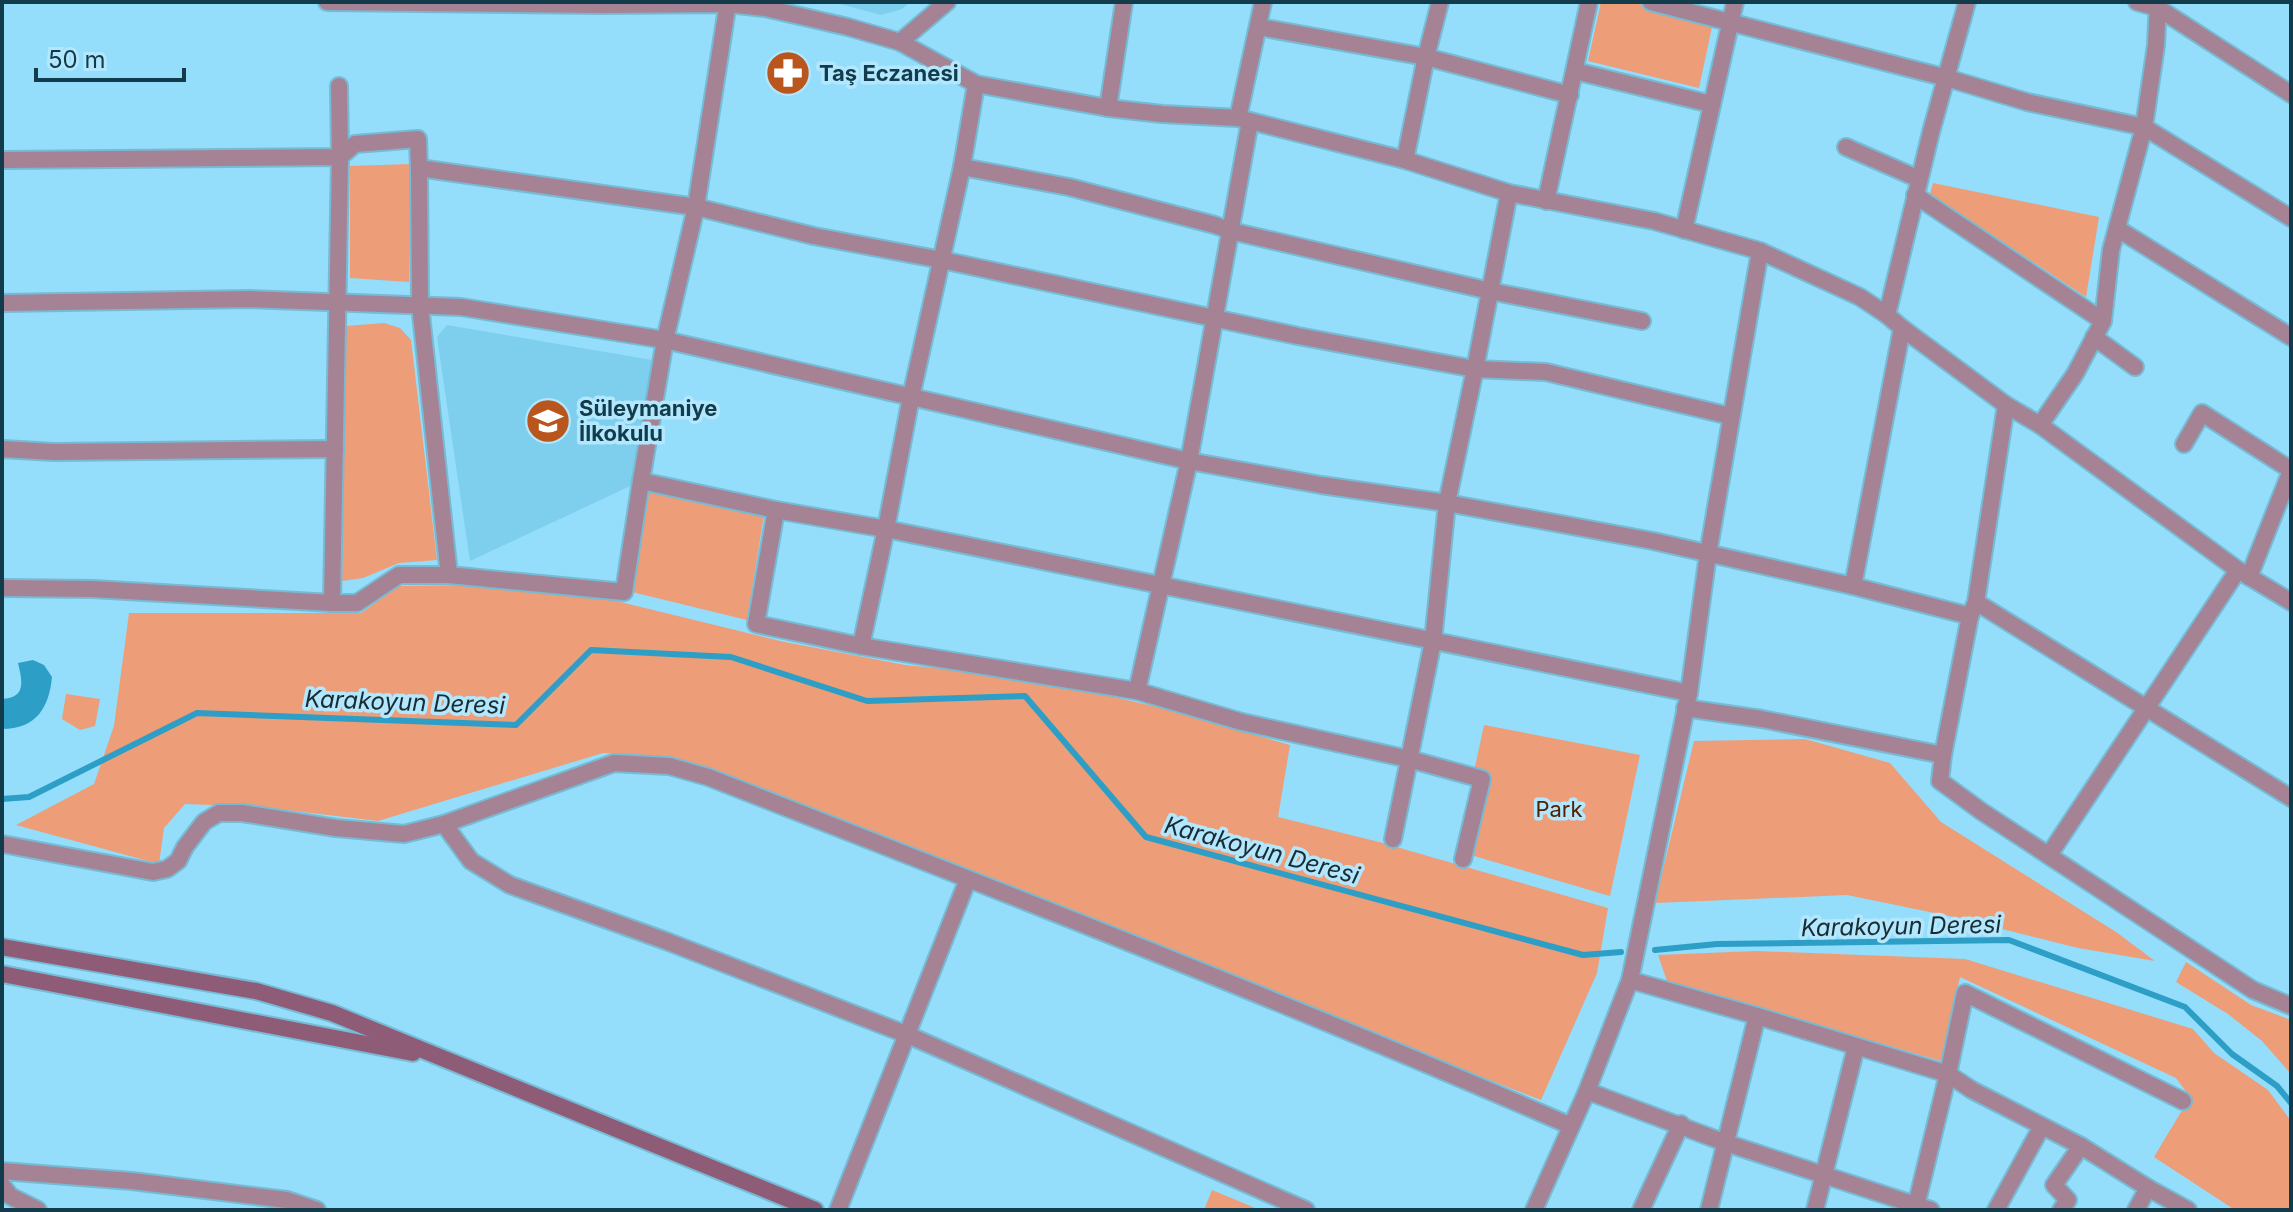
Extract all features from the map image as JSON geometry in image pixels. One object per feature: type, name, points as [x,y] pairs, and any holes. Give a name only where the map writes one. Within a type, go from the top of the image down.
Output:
[{"type":"main road","points":[[2,947],[256,991],[332,1013],[815,1210]]},
{"type":"main road","points":[[2,974],[447,1059]]},
{"type":"street","points":[[327,2],[728,3],[793,14],[900,42],[976,84],[1108,108],[1244,120],[1405,160],[1509,193],[1654,221],[1760,251],[1860,297],[2243,573],[2291,602]]},
{"type":"street","points":[[900,42],[947,2]]},
{"type":"street","points":[[1108,108],[1124,2]]},
{"type":"street","points":[[1137,691],[1189,461],[1231,231],[1244,120],[1263,2]]},
{"type":"street","points":[[1405,160],[1440,2]]},
{"type":"street","points":[[1546,201],[1589,2]]},
{"type":"street","points":[[1651,2],[1947,78],[2027,102],[2144,127],[2291,218]]},
{"type":"street","points":[[1684,230],[1735,2]]},
{"type":"street","points":[[1887,315],[1917,187],[1967,2]]},
{"type":"street","points":[[2137,2],[2161,4],[2291,94]]},
{"type":"street","points":[[2,588],[93,589],[357,603],[399,575],[449,575],[624,592],[665,340],[696,207],[728,3]]},
{"type":"street","points":[[2040,425],[2075,374],[2103,321],[2111,250],[2144,127],[2161,4]]},
{"type":"street","points":[[1259,27],[1426,57],[1570,95]]},
{"type":"street","points":[[1575,71],[1711,104]]},
{"type":"street","points":[[861,646],[911,397],[962,167],[976,84]]},
{"type":"street","points":[[332,603],[339,86]]},
{"type":"street","points":[[2,160],[340,157],[355,144],[418,139],[420,305],[449,575]]},
{"type":"street","points":[[1846,147],[1917,187],[2103,321]]},
{"type":"street","points":[[962,167],[1069,187],[1231,231],[1490,291],[1642,321]]},
{"type":"street","points":[[419,168],[696,207],[814,236],[1298,336],[1475,369],[1546,372],[1730,416]]},
{"type":"street","points":[[1393,839],[1433,641],[1447,503],[1509,193]]},
{"type":"street","points":[[2118,229],[2291,337]]},
{"type":"street","points":[[1534,1210],[1587,1091],[1630,980],[1687,701],[1730,416],[1760,251]]},
{"type":"street","points":[[2,303],[248,299],[461,307],[665,340],[1189,461],[1321,485],[1447,503],[1653,541],[1853,586],[1973,609],[2148,707],[2291,798]]},
{"type":"street","points":[[1853,586],[1902,328]]},
{"type":"street","points":[[2094,337],[2135,367]]},
{"type":"street","points":[[2006,405],[1973,609],[1940,781],[2253,990],[2291,1006]]},
{"type":"street","points":[[2049,855],[2243,573],[2291,471],[2202,413],[2184,444]]},
{"type":"street","points":[[2,449],[54,452],[335,449]]},
{"type":"street","points":[[641,481],[1433,641],[1762,719],[1943,755]]},
{"type":"street","points":[[776,510],[756,624],[861,646],[1137,691],[1242,722],[1409,759],[1482,779],[1463,859]]},
{"type":"street","points":[[2,844],[153,872],[167,869],[178,861],[204,822],[219,813],[242,813],[336,828],[404,834],[444,824],[614,763],[669,766],[708,777],[968,879],[1415,1058],[1571,1126]]},
{"type":"street","points":[[444,824],[471,861],[510,885],[666,941],[908,1035],[1306,1210]]},
{"type":"street","points":[[838,1210],[968,879]]},
{"type":"street","points":[[1630,980],[1948,1074],[1972,1090],[2081,1146],[2188,1210]]},
{"type":"street","points":[[1587,1091],[1726,1143],[1921,1209],[1965,993],[2183,1101]]},
{"type":"street","points":[[1709,1210],[1757,1016]]},
{"type":"street","points":[[1815,1210],[1856,1047]]},
{"type":"street","points":[[1641,1210],[1681,1124]]},
{"type":"street","points":[[1996,1210],[2042,1126]]},
{"type":"street","points":[[2061,1210],[2068,1200],[2054,1185],[2081,1146]]},
{"type":"street","points":[[2,1171],[132,1181],[287,1200],[317,1210]]},
{"type":"street","points":[[2,1185],[10,1196],[38,1210]]},
{"type":"street","points":[[2136,1210],[2148,1188]]},
{"type":"shaded area","points":[[833,2],[910,2],[902,9],[881,15]]},
{"type":"shaded area","name":"Süleymaniye İlkokulu","points":[[447,325],[652,360],[641,481],[470,561],[437,337]]},
{"type":"shaded area","points":[[33,660],[44,665],[52,677],[44,707],[32,721],[2,729],[2,699],[16,695],[21,687],[18,663]]},
{"type":"green space","points":[[1601,2],[1631,2],[1713,22],[1699,88],[1588,61]]},
{"type":"green space","points":[[411,164],[409,282],[350,278],[350,166]]},
{"type":"green space","points":[[1933,183],[2099,217],[2086,297],[1930,194]]},
{"type":"green space","points":[[384,323],[400,328],[411,340],[437,560],[399,563],[363,578],[342,581],[346,326]]},
{"type":"green space","points":[[650,489],[764,515],[747,620],[632,592]]},
{"type":"green space","points":[[479,585],[612,600],[780,641],[905,665],[987,673],[1079,689],[1166,709],[1290,745],[1278,817],[1379,842],[1608,908],[1597,973],[1541,1100],[1232,980],[930,854],[675,758],[603,753],[378,821],[261,807],[185,804],[164,828],[159,864],[16,825],[94,784],[114,726],[129,613],[361,613],[399,586]]},
{"type":"green space","points":[[66,694],[100,699],[95,726],[80,730],[62,719]]},
{"type":"green space","name":"Park","points":[[1484,725],[1640,755],[1610,896],[1457,851]]},
{"type":"green space","points":[[1805,739],[1890,763],[1941,822],[2116,932],[2155,961],[2078,948],[1954,917],[1847,895],[1655,903],[1694,741]]},
{"type":"green space","points":[[1756,951],[1965,959],[2193,1029],[2214,1053],[2268,1090],[2291,1121],[2291,1210],[2235,1210],[2154,1157],[2190,1097],[2176,1078],[1960,977],[1941,1061],[1667,981],[1658,955]]},
{"type":"green space","points":[[2186,962],[2251,1005],[2291,1020],[2291,1074],[2262,1041],[2228,1014],[2176,982]]},
{"type":"green space","points":[[1212,1190],[1260,1210],[1204,1210]]},
{"type":"waterway","name":"Karakoyun Deresi","points":[[2,799],[29,797],[197,713],[516,725],[591,650],[731,657],[867,701],[1025,696],[1146,837],[1583,955],[1621,952]]},
{"type":"waterway","name":"Karakoyun Deresi","points":[[1655,950],[1717,944],[2009,940],[2185,1007],[2232,1054],[2277,1086],[2291,1103]]},
{"type":"place","name":"Taş Eczanesi","points":[[788,73]]},
{"type":"place","name":"Süleymaniye İlkokulu","points":[[548,421]]}]
